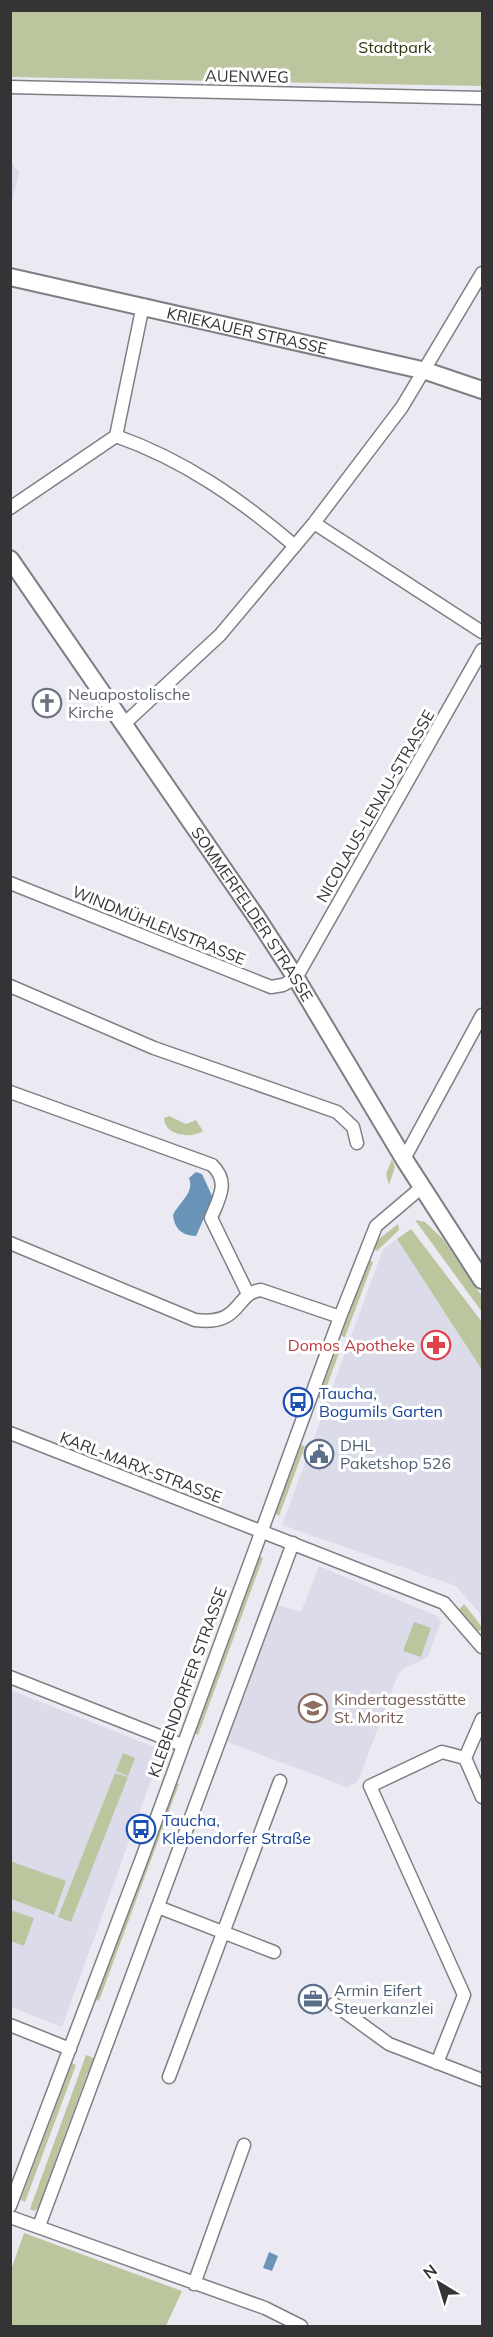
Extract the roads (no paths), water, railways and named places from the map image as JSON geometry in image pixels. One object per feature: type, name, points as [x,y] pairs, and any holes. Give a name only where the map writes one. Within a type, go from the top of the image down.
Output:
[{"type":"main road","name":"KRIEKAUER STRASSE","points":[[10,276],[426,371],[483,390]]},
{"type":"main road","name":"SOMMERFELDER STRASSE","points":[[10,559],[125,723],[296,978],[404,1160],[483,1280]]},
{"type":"street","name":"AUENWEG","points":[[10,87],[483,98]]},
{"type":"street","points":[[125,723],[220,635],[296,546],[402,407],[426,371],[483,273]]},
{"type":"street","points":[[10,508],[116,436],[143,305]]},
{"type":"street","points":[[116,436],[156,452],[196,472],[249,507],[296,546]]},
{"type":"street","points":[[314,523],[483,632]]},
{"type":"street","name":"NICOLAUS-LENAU-STRASSE","points":[[296,978],[483,650]]},
{"type":"street","name":"WINDMÜHLENSTRASSE","points":[[10,883],[271,987],[283,985],[296,978]]},
{"type":"street","points":[[10,986],[154,1048],[337,1112],[353,1127],[357,1143]]},
{"type":"street","points":[[404,1160],[483,1015]]},
{"type":"street","points":[[10,1092],[212,1165],[221,1177],[223,1186],[212,1218],[248,1294]]},
{"type":"street","name":"KLEBENDORFER STRASSE","points":[[10,2206],[70,2049],[260,1530],[376,1226],[422,1187]]},
{"type":"street","points":[[10,1243],[195,1320],[213,1321],[229,1316],[248,1294],[267,1291],[340,1317]]},
{"type":"street","name":"KARL-MARX-STRASSE","points":[[10,1433],[444,1603],[483,1647]]},
{"type":"street","points":[[39,2226],[293,1543]]},
{"type":"street","points":[[10,1677],[182,1745]]},
{"type":"street","points":[[483,1719],[465,1758],[483,1797]]},
{"type":"street","points":[[437,2063],[464,1995],[370,1786],[442,1752],[465,1758]]},
{"type":"street","points":[[169,2077],[280,1781]]},
{"type":"street","points":[[158,1907],[274,1952]]},
{"type":"street","points":[[334,2004],[389,2044],[483,2080]]},
{"type":"street","points":[[10,2025],[70,2049]]},
{"type":"street","points":[[194,2284],[244,2145]]},
{"type":"street","points":[[10,2217],[265,2308],[301,2326]]},
{"type":"water","points":[[196,1172],[202,1174],[213,1198],[196,1236],[180,1231],[173,1215],[188,1193],[189,1178]]},
{"type":"water","points":[[269,2252],[278,2256],[272,2271],[263,2268]]},
{"type":"place","name":"Neuapostolische Kirche","points":[[47,703]]},
{"type":"place","name":"Domos Apotheke","points":[[436,1345]]},
{"type":"place","name":"Taucha, Bogumils Garten","points":[[298,1402]]},
{"type":"place","name":"DHL Paketshop 526","points":[[319,1454]]},
{"type":"place","name":"Kindertagesstätte St. Moritz","points":[[313,1708]]},
{"type":"place","name":"Taucha, Klebendorfer Straße","points":[[141,1829]]},
{"type":"place","name":"Armin Eifert Steuerkanzlei","points":[[313,1999]]},
{"type":"park label","name":"Stadtpark","points":[[395,47]]}]
